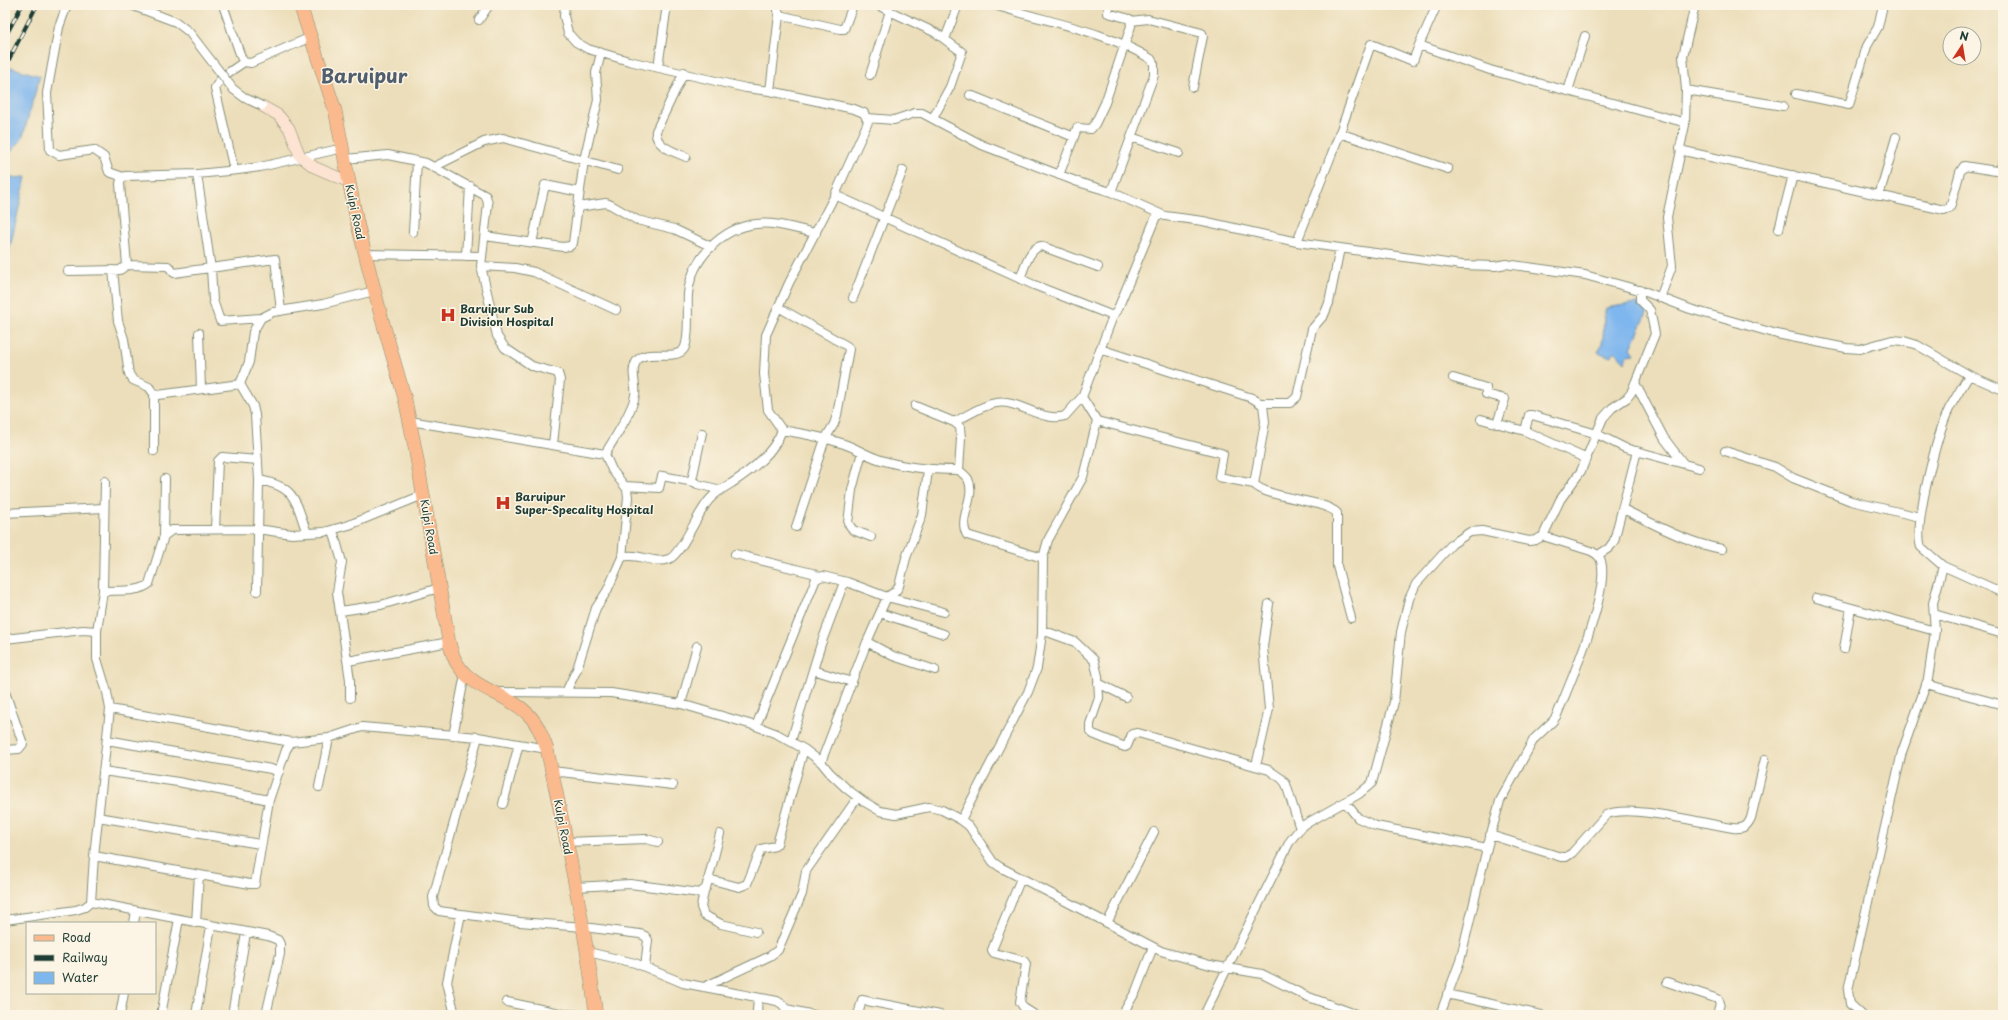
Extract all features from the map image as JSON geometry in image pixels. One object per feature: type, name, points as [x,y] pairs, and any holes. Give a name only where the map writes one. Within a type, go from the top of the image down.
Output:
[{"type":"main road","name":"Kulpi Road","points":[[300,5],[335,110],[364,254],[410,421],[449,642],[458,665],[465,674],[521,707],[529,714],[541,732],[552,771],[588,952],[596,1015]]},
{"type":"street","points":[[67,5],[58,26],[47,93],[50,150],[59,155],[94,150],[104,157],[109,172],[123,177],[131,175],[197,174],[260,167],[300,156],[344,153],[388,155],[436,166],[486,196],[488,204],[481,266],[497,336],[505,348],[532,366],[558,373],[560,380],[553,444]]},
{"type":"street","points":[[131,5],[176,22],[189,32],[233,89],[245,98],[278,116],[289,128],[300,156],[314,167],[349,182]]},
{"type":"street","points":[[223,5],[244,62]]},
{"type":"street","points":[[479,20],[489,5]]},
{"type":"street","points":[[565,5],[564,16],[568,33],[576,42],[601,53],[746,88],[770,91],[854,109],[864,113],[867,118],[867,126],[816,234],[800,261],[766,335],[764,374],[768,410],[782,430],[825,438],[877,459],[928,470],[959,470],[968,479],[970,487],[963,525],[967,535],[1043,558]]},
{"type":"street","points":[[658,67],[667,5]]},
{"type":"street","points":[[770,91],[778,15],[777,5]]},
{"type":"street","points":[[778,15],[844,29],[853,5]]},
{"type":"street","points":[[877,5],[945,38],[962,52],[962,58],[950,87],[933,118]]},
{"type":"street","points":[[945,38],[958,5]]},
{"type":"street","points":[[995,5],[1027,16],[1098,34],[1151,59],[1154,64],[1154,75],[1111,192]]},
{"type":"street","points":[[1109,5],[1108,13],[1131,21],[1148,19],[1202,33],[1194,88]]},
{"type":"street","points":[[1297,242],[1371,44],[1413,61],[1437,5]]},
{"type":"street","points":[[1660,298],[1672,266],[1667,217],[1685,123],[1686,90],[1683,56],[1695,5]]},
{"type":"street","points":[[1796,94],[1849,106],[1867,46],[1878,27],[1883,5]]},
{"type":"street","points":[[870,76],[890,11]]},
{"type":"street","points":[[1059,175],[1077,128],[1091,129],[1095,124],[1125,46],[1131,21]]},
{"type":"street","points":[[1568,91],[1585,36]]},
{"type":"street","points":[[234,170],[215,88],[222,77],[244,62],[251,63],[311,37]]},
{"type":"street","points":[[1419,44],[1490,70],[1685,123]]},
{"type":"street","points":[[485,236],[564,247],[570,246],[574,238],[584,160],[598,100],[596,73],[601,53]]},
{"type":"street","points":[[684,72],[655,136],[660,144],[686,157]]},
{"type":"street","points":[[1686,90],[1783,106]]},
{"type":"street","points":[[970,95],[1074,137]]},
{"type":"street","points":[[867,118],[894,120],[915,113],[933,118],[982,145],[1059,175],[1111,192],[1157,214],[1202,221],[1297,242],[1466,266],[1494,266],[1506,264],[1551,268],[1585,274],[1640,290],[1690,309],[1777,334],[1846,348],[1860,349],[1892,340],[1904,341],[1941,357],[1969,375],[2003,390]]},
{"type":"street","points":[[1339,133],[1448,169]]},
{"type":"street","points":[[1131,137],[1179,153]]},
{"type":"street","points":[[1879,196],[1896,137]]},
{"type":"street","points":[[436,166],[484,142],[503,138],[618,170]]},
{"type":"street","points":[[1681,150],[1879,196],[1948,210],[1950,208],[1960,172],[1964,166],[1996,171],[2000,169],[2003,163]]},
{"type":"street","points":[[413,232],[417,161]]},
{"type":"street","points":[[853,298],[903,170]]},
{"type":"street","points":[[197,174],[211,269],[213,300],[220,321],[261,318],[281,311],[323,304],[374,291]]},
{"type":"street","points":[[1779,229],[1793,176]]},
{"type":"street","points":[[123,177],[120,184],[127,265]]},
{"type":"street","points":[[532,243],[545,185],[580,192]]},
{"type":"street","points":[[466,256],[470,186]]},
{"type":"street","points":[[835,195],[1020,279],[1113,316]]},
{"type":"street","points":[[578,207],[611,204],[638,220],[674,229],[712,247]]},
{"type":"street","points":[[954,422],[996,403],[1006,402],[1060,417],[1065,416],[1082,397],[1113,316],[1157,214]]},
{"type":"street","points":[[605,454],[634,400],[634,370],[636,362],[641,358],[678,353],[684,349],[686,341],[688,293],[692,274],[704,254],[735,229],[757,223],[816,234]]},
{"type":"street","points":[[1020,279],[1032,252],[1036,247],[1041,246],[1098,267]]},
{"type":"street","points":[[1100,349],[1218,386],[1252,398],[1261,403],[1290,403],[1296,397],[1312,329],[1324,315],[1329,303],[1340,248]]},
{"type":"street","points":[[364,254],[482,256]]},
{"type":"street","points":[[68,271],[120,270],[127,265],[168,266],[174,273],[275,259],[281,311]]},
{"type":"street","points":[[481,266],[515,268],[534,272],[616,310]]},
{"type":"street","points":[[113,270],[118,321],[124,339],[129,374],[133,380],[149,387],[154,394],[154,451]]},
{"type":"street","points":[[1204,1015],[1290,841],[1300,829],[1369,787],[1374,779],[1394,702],[1404,618],[1409,599],[1416,584],[1452,544],[1470,532],[1482,531],[1529,541],[1536,540],[1543,536],[1560,500],[1578,476],[1587,459],[1606,414],[1627,398],[1635,383],[1655,334],[1650,310],[1640,300],[1640,290]]},
{"type":"street","points":[[778,307],[847,346],[849,349],[837,415],[834,424],[825,438],[796,527]]},
{"type":"street","points":[[240,384],[249,362],[252,332],[261,318]]},
{"type":"street","points":[[199,333],[201,389]]},
{"type":"street","points":[[1969,375],[1949,409],[1940,430],[1920,517],[1918,532],[1921,547],[1943,566],[2003,593]]},
{"type":"street","points":[[1453,378],[1485,388],[1486,394],[1505,399],[1497,424]]},
{"type":"street","points":[[1635,383],[1664,438],[1683,464]]},
{"type":"street","points":[[154,394],[240,384]]},
{"type":"street","points":[[240,384],[254,410],[258,460],[257,592]]},
{"type":"street","points":[[1082,397],[1098,421],[1221,452],[1223,454],[1219,477],[1254,484],[1263,490],[1320,506],[1337,513],[1337,566],[1351,618]]},
{"type":"street","points":[[1254,484],[1265,422],[1265,412],[1261,403]]},
{"type":"street","points":[[916,406],[954,422],[960,427],[959,470]]},
{"type":"street","points":[[1525,431],[1530,414],[1597,434],[1610,442],[1637,451],[1699,468]]},
{"type":"street","points":[[1481,419],[1525,431],[1587,459]]},
{"type":"street","points":[[410,421],[605,454]]},
{"type":"street","points":[[961,820],[1028,692],[1040,657],[1043,558],[1048,540],[1083,478],[1098,421]]},
{"type":"street","points":[[622,556],[627,555],[660,561],[671,558],[678,551],[698,514],[710,498],[761,461],[779,440],[782,430]]},
{"type":"street","points":[[694,482],[692,477],[702,433]]},
{"type":"street","points":[[1598,555],[1613,544],[1637,451]]},
{"type":"street","points":[[1725,451],[1775,467],[1793,478],[1851,501],[1920,517]]},
{"type":"street","points":[[862,452],[852,490],[848,523],[853,530],[871,537]]},
{"type":"street","points":[[566,692],[577,668],[596,608],[607,591],[622,556],[628,497],[625,486],[612,470],[605,454]]},
{"type":"street","points":[[216,529],[218,461],[222,457],[258,460]]},
{"type":"street","points":[[821,762],[867,642],[887,597],[896,591],[899,586],[906,558],[918,528],[924,502],[928,470]]},
{"type":"street","points":[[625,486],[659,488],[662,476],[694,482],[721,490]]},
{"type":"street","points":[[103,590],[137,589],[144,588],[149,584],[164,536],[165,479]]},
{"type":"street","points":[[258,480],[278,484],[290,492],[295,500],[307,533]]},
{"type":"street","points":[[5,920],[34,920],[76,910],[85,907],[91,902],[94,856],[110,709],[107,692],[97,659],[97,631],[103,590],[105,481]]},
{"type":"street","points":[[164,536],[176,529],[257,528],[292,534],[333,530],[349,526],[423,495]]},
{"type":"street","points":[[5,513],[104,508]]},
{"type":"street","points":[[1623,509],[1703,545],[1722,549]]},
{"type":"street","points":[[333,530],[342,562],[337,592],[348,660],[350,698]]},
{"type":"street","points":[[1440,1015],[1460,962],[1490,835],[1505,791],[1534,739],[1553,721],[1556,715],[1579,660],[1600,587],[1601,562],[1598,555],[1591,551],[1543,536]]},
{"type":"street","points":[[735,554],[812,573],[819,577],[847,582],[880,593],[887,597],[944,612]]},
{"type":"street","points":[[1862,1015],[1850,1004],[1848,990],[1902,752],[1926,684],[1935,631],[1935,594],[1943,566]]},
{"type":"street","points":[[756,726],[813,584],[819,577]]},
{"type":"street","points":[[790,741],[839,591],[847,582]]},
{"type":"street","points":[[340,611],[381,605],[439,588]]},
{"type":"street","points":[[1816,598],[1935,631]]},
{"type":"street","points":[[1256,766],[1269,709],[1263,647],[1269,604]]},
{"type":"street","points":[[1844,649],[1851,608]]},
{"type":"street","points":[[880,613],[944,634]]},
{"type":"street","points":[[1934,614],[2003,634]]},
{"type":"street","points":[[5,640],[83,630],[97,631]]},
{"type":"street","points":[[1042,630],[1075,642],[1094,660],[1099,698],[1089,727],[1092,734],[1124,747],[1127,746],[1132,734],[1140,734],[1256,766],[1276,774],[1286,784],[1300,829]]},
{"type":"street","points":[[348,660],[449,642]]},
{"type":"street","points":[[867,642],[893,656],[935,670]]},
{"type":"street","points":[[681,704],[697,646]]},
{"type":"street","points":[[813,670],[852,682]]},
{"type":"street","points":[[453,736],[465,674]]},
{"type":"street","points":[[1098,683],[1126,697]]},
{"type":"street","points":[[1926,684],[2003,705]]},
{"type":"street","points":[[5,692],[23,744],[19,749],[5,750]]},
{"type":"street","points":[[494,692],[611,693],[681,704],[756,726],[804,749],[821,762],[830,773],[858,797],[880,811],[896,814],[929,807],[942,810],[961,820],[969,826],[993,862],[1153,947],[1186,959],[1268,976],[1306,996],[1358,1015]]},
{"type":"street","points":[[110,709],[292,742],[297,740],[329,738],[362,727],[478,737],[547,749]]},
{"type":"street","points":[[478,737],[433,896],[434,906],[439,911],[520,922],[583,927],[645,936],[648,940],[645,967]]},
{"type":"street","points":[[319,787],[329,738]]},
{"type":"street","points":[[107,740],[271,769],[279,772]]},
{"type":"street","points":[[94,856],[254,884],[257,880],[260,844],[269,800],[286,750],[292,742]]},
{"type":"street","points":[[503,804],[519,744]]},
{"type":"street","points":[[708,878],[739,887],[747,884],[761,849],[775,846],[777,844],[804,749]]},
{"type":"street","points":[[1490,835],[1566,857],[1572,853],[1606,815],[1611,812],[1652,814],[1728,827],[1744,828],[1748,826],[1751,818],[1765,759]]},
{"type":"street","points":[[103,771],[178,782],[269,800]]},
{"type":"street","points":[[552,771],[673,785]]},
{"type":"street","points":[[704,987],[770,956],[778,950],[802,894],[806,871],[809,865],[858,797]]},
{"type":"street","points":[[1345,802],[1358,818],[1376,826],[1487,848]]},
{"type":"street","points":[[98,817],[260,844]]},
{"type":"street","points":[[1107,923],[1154,832]]},
{"type":"street","points":[[720,834],[701,907],[704,915],[721,924],[756,932]]},
{"type":"street","points":[[566,842],[646,839],[658,842]]},
{"type":"street","points":[[196,923],[199,875]]},
{"type":"street","points":[[1021,878],[992,950],[994,953],[1024,961],[1026,964],[1020,1002],[1024,1008],[1035,1015]]},
{"type":"street","points":[[575,887],[621,884],[642,885],[696,893],[704,891]]},
{"type":"street","points":[[91,902],[274,938],[280,944],[280,954],[266,1015]]},
{"type":"street","points":[[134,922],[136,911]]},
{"type":"street","points":[[455,1015],[447,982],[461,914]]},
{"type":"street","points":[[162,1015],[179,919]]},
{"type":"street","points":[[196,1015],[211,926]]},
{"type":"street","points":[[232,1015],[246,933]]},
{"type":"street","points":[[1122,1015],[1139,984],[1153,947]]},
{"type":"street","points":[[588,952],[635,963],[672,979],[704,987],[777,1001],[782,1004],[786,1010],[814,1015]]},
{"type":"street","points":[[1667,982],[1718,999],[1720,1003],[1717,1015]]},
{"type":"street","points":[[120,1015],[124,994]]},
{"type":"street","points":[[1447,994],[1540,1015]]},
{"type":"street","points":[[758,998],[757,1011],[759,1015]]},
{"type":"street","points":[[858,1015],[862,1000],[940,1015]]},
{"type":"street","points":[[507,1002],[564,1014],[581,1015]]},
{"type":"water","points":[[10,67],[40,76],[22,139],[10,153],[5,163],[5,81]]},
{"type":"water","points":[[5,174],[11,178],[26,177],[5,269]]},
{"type":"water","points":[[1636,303],[1646,306],[1648,311],[1631,348],[1635,354],[1627,355],[1625,362],[1615,351],[1611,357],[1598,352],[1602,342],[1606,308]]},
{"type":"railway","points":[[5,37],[22,5]]},
{"type":"railway","points":[[5,67],[37,5]]},
{"type":"place","name":"Baruipur Sub Division Hospital","points":[[448,315]]},
{"type":"place","name":"Baruipur Super-Specality Hospital","points":[[503,503]]},
{"type":"district","name":"Baruipur","points":[[364,76]]}]
